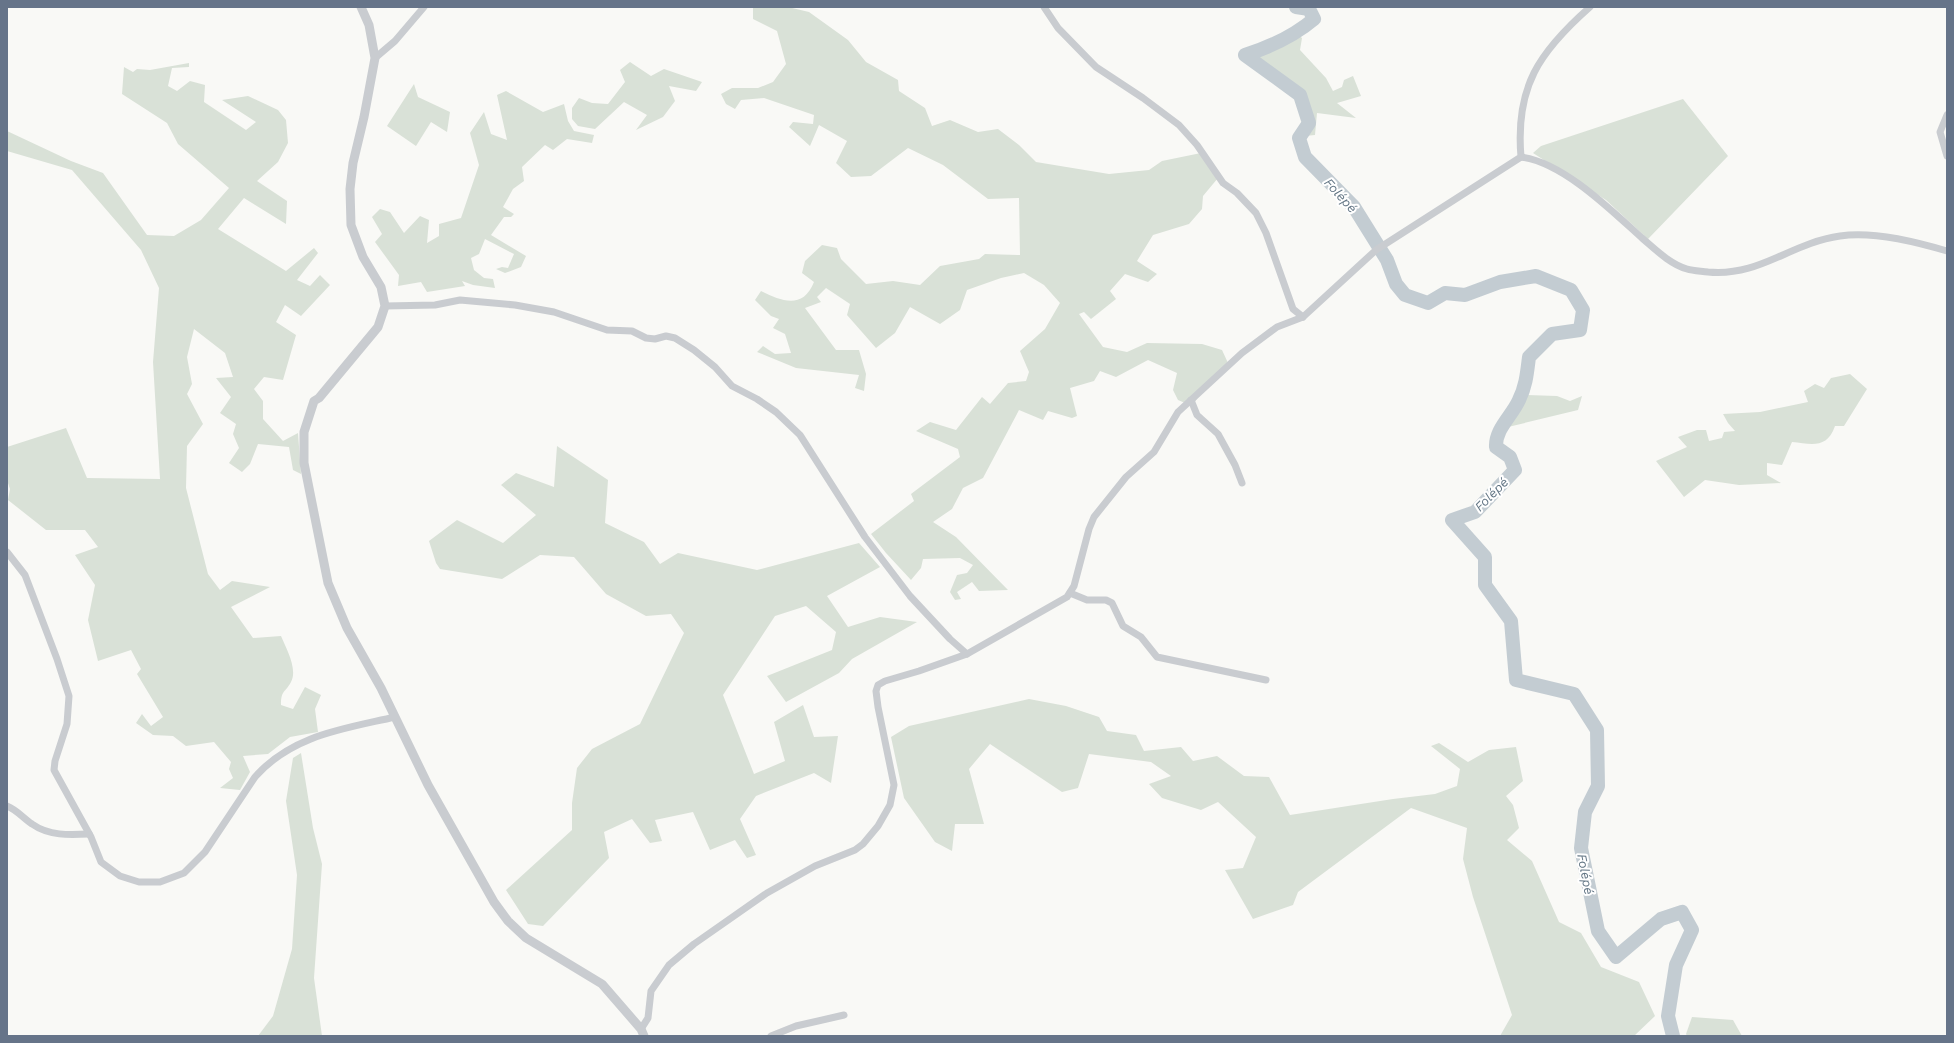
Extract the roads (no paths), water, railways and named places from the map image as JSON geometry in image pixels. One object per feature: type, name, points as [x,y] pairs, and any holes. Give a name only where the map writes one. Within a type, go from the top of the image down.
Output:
[{"type":"street","points":[[361,7],[369,25],[375,58],[364,117],[353,163],[350,189],[351,225],[363,257],[381,287],[385,306],[378,327],[319,398],[314,401],[304,432],[303,444],[307,485],[332,597],[347,628],[369,666],[428,785],[481,881],[505,917],[526,938],[602,984],[642,1032],[648,1018],[651,991],[669,965],[694,944],[767,893],[815,866],[855,850],[878,826],[890,805],[894,785],[878,707],[876,691],[878,685],[885,681],[967,654],[1056,605],[1070,593],[1074,586],[1089,529],[1094,517],[1126,477],[1154,452],[1170,423],[1178,412],[1242,353],[1277,326],[1303,318],[1376,250],[1520,158],[1546,164],[1566,176],[1604,204],[1667,258],[1687,269],[1718,273],[1751,269],[1805,245],[1834,237],[1850,235],[1913,243],[1947,251]]},
{"type":"street","points":[[375,58],[395,42],[424,7]]},
{"type":"street","points":[[1044,7],[1058,28],[1096,67],[1144,98],[1179,125],[1196,145],[1223,183],[1237,193],[1256,213],[1272,248],[1293,309],[1303,318]]},
{"type":"street","points":[[1520,158],[1519,124],[1525,94],[1531,81],[1551,45],[1562,32],[1590,7]]},
{"type":"street","points":[[1947,115],[1940,132],[1947,156]]},
{"type":"street","points":[[385,306],[435,305],[460,300],[515,305],[554,312],[607,330],[632,331],[646,338],[655,339],[666,336],[675,338],[694,350],[715,367],[732,386],[757,399],[776,412],[800,435],[865,537],[910,596],[950,639],[967,654]]},
{"type":"street","points":[[1191,400],[1197,415],[1218,434],[1226,447],[1242,483]]},
{"type":"street","points":[[7,552],[25,575],[57,659],[69,696],[67,724],[55,761],[54,770],[89,834],[102,862],[120,876],[139,882],[160,882],[169,880],[184,873],[198,860],[263,767],[280,754],[293,745],[323,734],[395,717]]},
{"type":"street","points":[[1070,593],[1087,600],[1106,600],[1112,603],[1123,626],[1141,637],[1157,657],[1266,680]]},
{"type":"street","points":[[7,806],[32,824],[45,831],[59,834],[89,834]]},
{"type":"street","points":[[771,1036],[796,1026],[844,1015]]},
{"type":"waterway","name":"Folépé","points":[[1296,7],[1309,9],[1314,19],[1298,31],[1281,40],[1245,55],[1300,95],[1309,123],[1299,138],[1305,157],[1354,207],[1387,260],[1396,284],[1405,295],[1428,303],[1445,293],[1465,295],[1500,282],[1536,276],[1571,290],[1583,310],[1580,330],[1552,334],[1529,357],[1523,390],[1516,406],[1501,428],[1496,440],[1496,447],[1510,457],[1515,470],[1475,512],[1452,520],[1485,557],[1485,585],[1511,621],[1516,680],[1574,694],[1597,730],[1598,786],[1585,812],[1581,848],[1598,931],[1616,957],[1661,919],[1682,912],[1692,930],[1676,965],[1668,1016],[1673,1036]]}]
